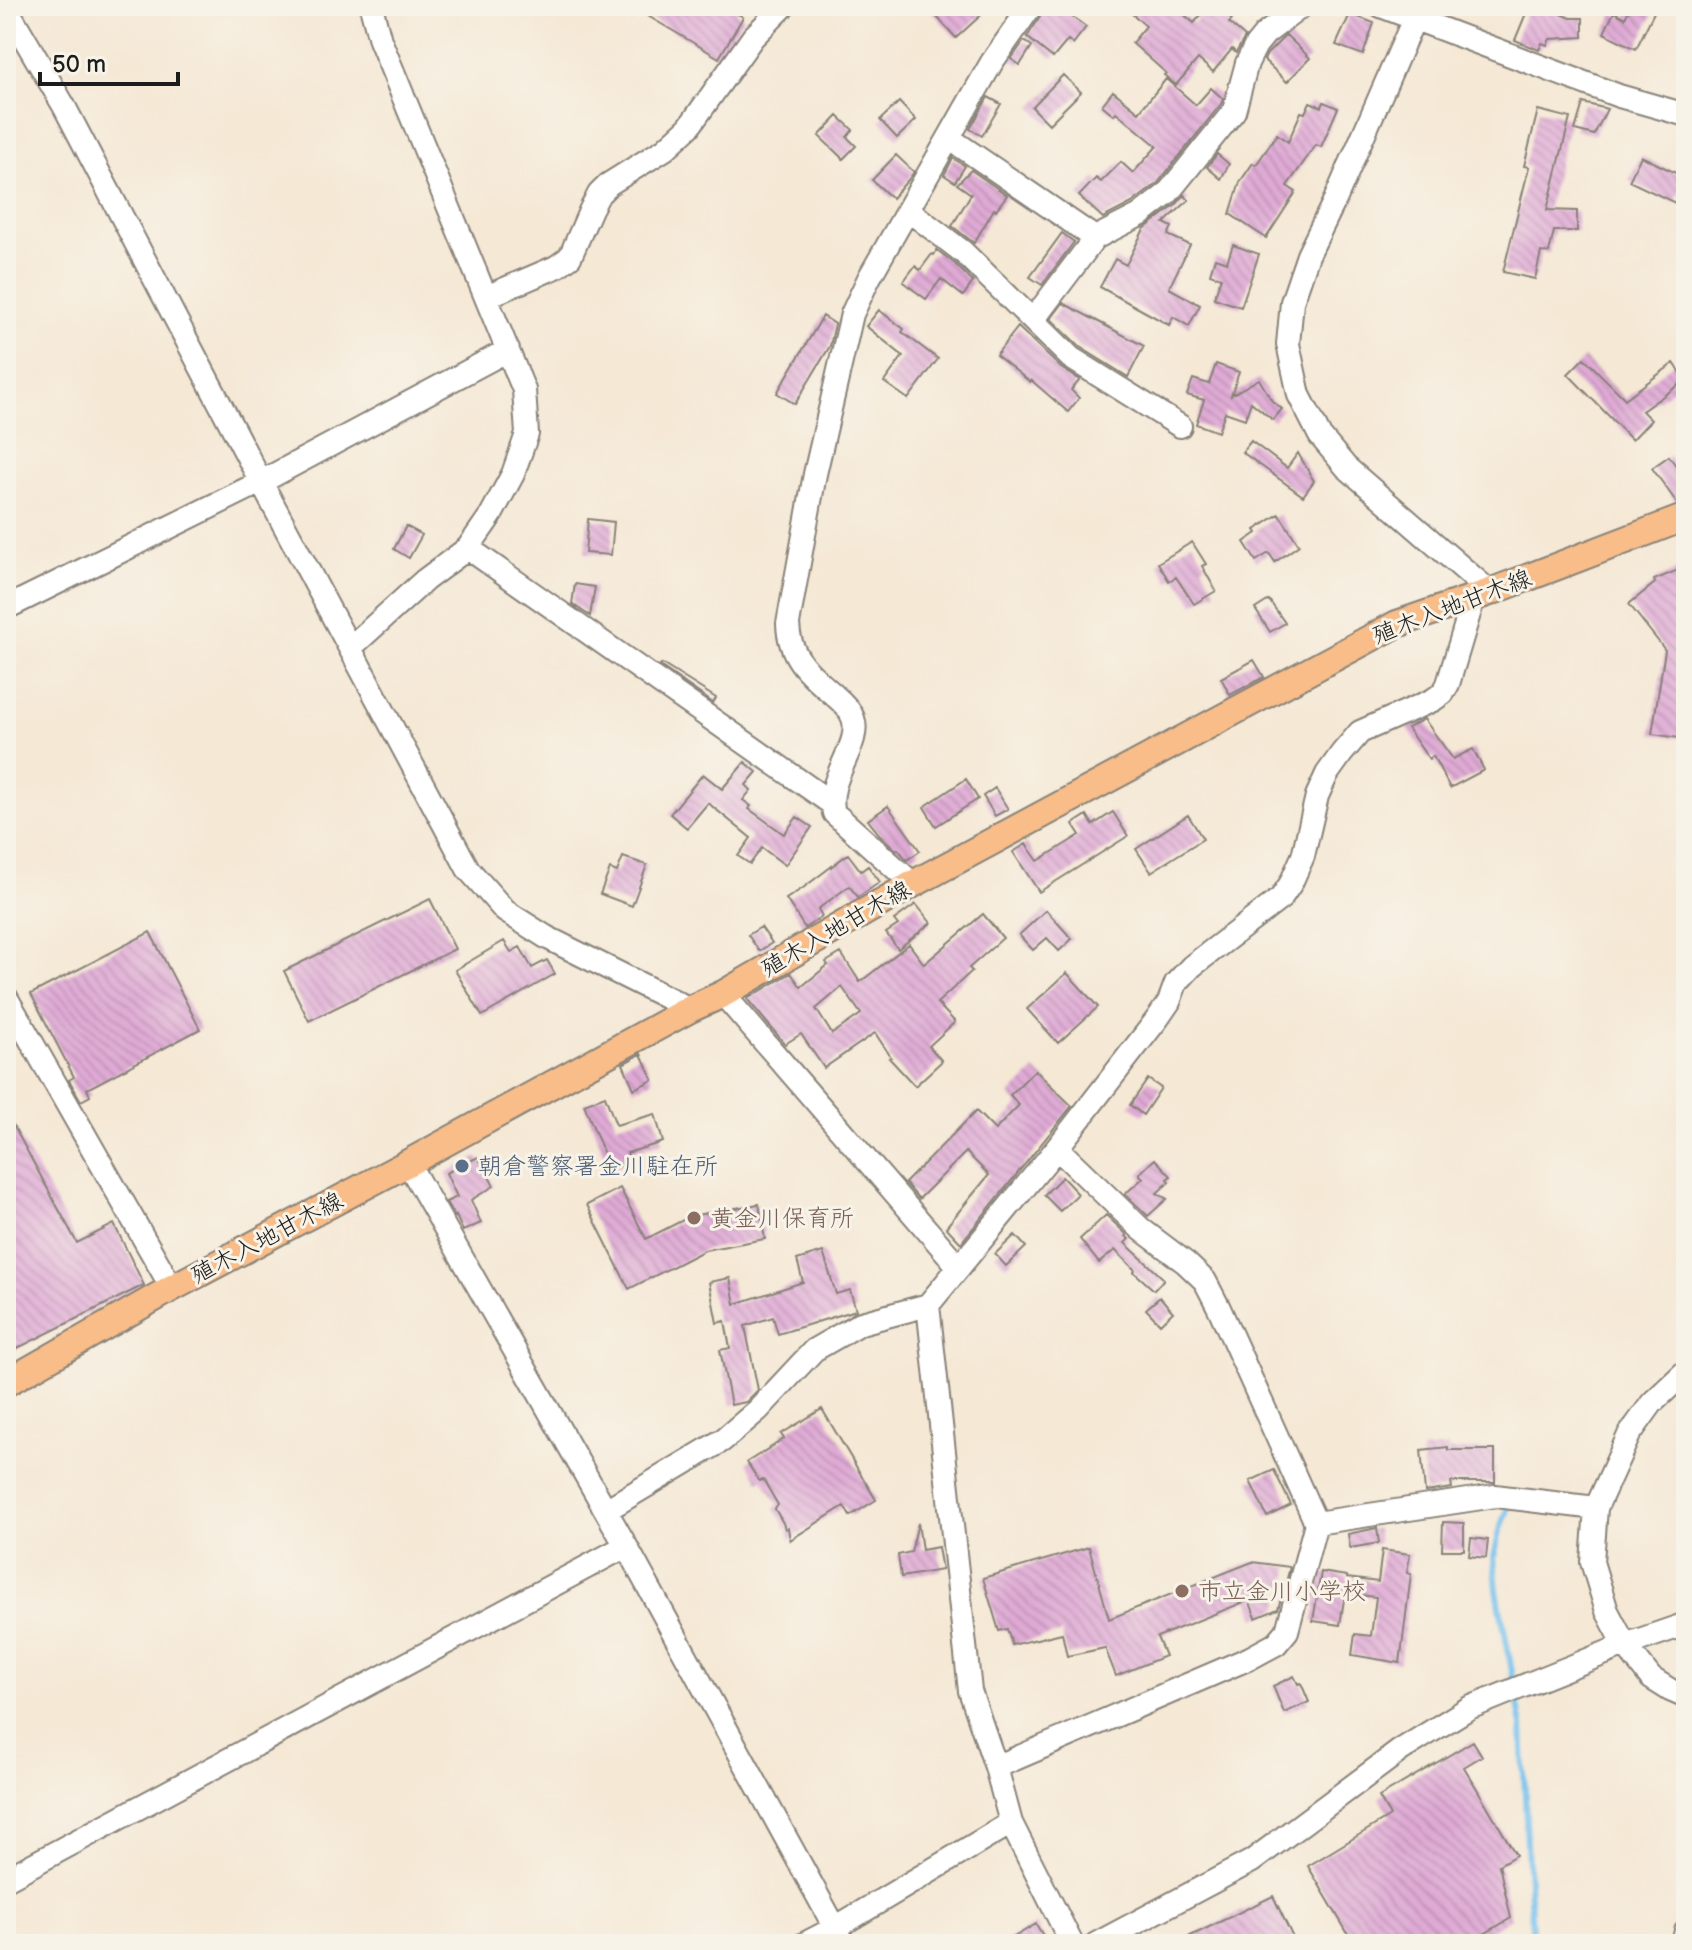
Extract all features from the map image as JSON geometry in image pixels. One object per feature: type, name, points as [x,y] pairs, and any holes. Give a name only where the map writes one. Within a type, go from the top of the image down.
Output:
[{"type":"main road","name":"殖木入地甘木線","points":[[6,1383],[172,1288],[723,994],[913,884],[1397,624],[1686,517]]},
{"type":"street","points":[[351,647],[425,580],[468,548],[491,515],[513,474],[527,434],[524,390],[380,40],[371,6]]},
{"type":"street","points":[[486,297],[556,267],[570,257],[599,194],[609,184],[679,138],[753,37],[784,6]]},
{"type":"street","points":[[913,884],[834,813],[831,803],[834,784],[854,736],[854,719],[844,704],[798,660],[789,639],[788,624],[815,474],[852,314],[869,278],[992,62],[1031,6]]},
{"type":"street","points":[[1033,320],[1095,238],[1140,215],[1167,194],[1234,111],[1247,63],[1256,45],[1265,34],[1302,6]]},
{"type":"street","points":[[1381,6],[1619,96],[1686,115]]},
{"type":"street","points":[[6,7],[64,106],[468,869],[505,911],[546,937],[690,1009]]},
{"type":"street","points":[[606,1510],[723,1440],[758,1410],[814,1350],[861,1323],[928,1305],[1057,1148],[1158,1018],[1169,1002],[1176,983],[1192,966],[1281,898],[1303,856],[1317,796],[1327,774],[1342,753],[1360,732],[1433,700],[1443,693],[1448,684],[1482,594],[1346,467],[1320,436],[1299,395],[1288,344],[1292,302],[1308,255],[1414,19]]},
{"type":"street","points":[[949,138],[1095,238]]},
{"type":"street","points":[[908,210],[963,252],[1071,358],[1180,426]]},
{"type":"street","points":[[6,608],[261,482],[508,350]]},
{"type":"street","points":[[468,548],[831,803]]},
{"type":"street","points":[[723,994],[959,1267]]},
{"type":"street","points":[[6,997],[172,1288]]},
{"type":"street","points":[[996,1767],[1276,1644],[1287,1631],[1316,1523],[1205,1281],[1141,1229],[1057,1148]]},
{"type":"street","points":[[408,1163],[606,1510],[840,1936]]},
{"type":"street","points":[[928,1305],[970,1691],[1011,1823],[1072,1944]]},
{"type":"street","points":[[1686,1371],[1652,1403],[1629,1435],[1596,1508],[1592,1562],[1607,1611],[1625,1645],[1651,1678],[1686,1697]]},
{"type":"street","points":[[1316,1523],[1495,1496],[1596,1508]]},
{"type":"street","points":[[6,1879],[626,1546]]},
{"type":"street","points":[[1096,1944],[1252,1861],[1401,1750],[1469,1708],[1625,1645],[1686,1624]]},
{"type":"street","points":[[804,1944],[840,1936],[1011,1823]]},
{"type":"street","points":[[1683,1944],[1686,1931]]},
{"type":"building","points":[[631,6],[741,6],[736,13],[743,17],[719,58]]},
{"type":"building","points":[[927,6],[991,6],[956,38]]},
{"type":"building","points":[[1045,6],[1057,6],[1086,27],[1073,44],[1068,40],[1053,58],[1027,37]]},
{"type":"building","points":[[1123,6],[1174,6],[1194,23],[1209,6],[1215,6],[1232,20],[1229,23],[1245,37],[1236,53],[1232,49],[1213,72],[1198,59],[1176,85],[1132,43],[1146,26]]},
{"type":"building","points":[[1529,6],[1543,6],[1571,18],[1583,18],[1583,37],[1550,39],[1547,45],[1542,43],[1539,50],[1515,40]]},
{"type":"building","points":[[1631,6],[1657,6],[1636,49],[1604,33],[1614,12],[1625,18]]},
{"type":"building","points":[[1350,14],[1374,23],[1363,55],[1336,45]]},
{"type":"building","points":[[1286,35],[1310,58],[1287,82],[1264,60]]},
{"type":"building","points":[[1024,41],[1032,46],[1020,65],[1011,59]]},
{"type":"building","points":[[1063,75],[1081,92],[1049,124],[1032,107]]},
{"type":"building","points":[[1166,79],[1196,105],[1211,88],[1223,99],[1221,104],[1157,184],[1132,203],[1103,218],[1079,196],[1096,178],[1101,182],[1121,162],[1133,173],[1157,146],[1116,112],[1114,115],[1102,105],[1113,91],[1139,112]]},
{"type":"building","points":[[988,97],[1001,104],[982,136],[970,129]]},
{"type":"building","points":[[899,102],[916,120],[897,138],[880,120]]},
{"type":"building","points":[[1310,102],[1322,107],[1324,102],[1338,108],[1321,147],[1316,145],[1287,186],[1296,192],[1266,238],[1230,214],[1240,182],[1277,134],[1288,142],[1301,112],[1305,113]]},
{"type":"building","points":[[1583,103],[1607,109],[1594,135],[1575,130]]},
{"type":"building","points":[[1538,110],[1570,118],[1547,210],[1577,211],[1577,231],[1554,231],[1549,253],[1541,252],[1535,279],[1503,272],[1529,167],[1524,166]]},
{"type":"building","points":[[838,116],[853,130],[847,137],[856,146],[843,159],[819,136]]},
{"type":"building","points":[[1217,154],[1229,164],[1221,179],[1207,167]]},
{"type":"building","points":[[896,155],[914,172],[892,198],[872,180]]},
{"type":"building","points":[[1641,156],[1686,178],[1675,203],[1629,181]]},
{"type":"building","points":[[953,158],[965,166],[955,182],[944,175]]},
{"type":"building","points":[[971,170],[1007,195],[994,209],[974,243],[952,226],[971,194],[957,184]]},
{"type":"building","points":[[1184,195],[1189,200],[1164,223],[1172,227],[1168,235],[1190,245],[1169,288],[1200,305],[1189,326],[1173,317],[1169,325],[1100,287],[1115,259],[1126,265],[1144,229],[1176,205]]},
{"type":"building","points":[[1062,233],[1074,242],[1042,285],[1030,277]]},
{"type":"building","points":[[1233,245],[1259,254],[1241,307],[1214,298],[1221,278],[1210,274],[1215,258],[1227,262]]},
{"type":"building","points":[[937,250],[973,282],[963,296],[941,279],[926,299],[903,282],[915,266],[920,270]]},
{"type":"building","points":[[1063,303],[1144,346],[1128,377],[1080,347],[1051,319]]},
{"type":"building","points":[[879,310],[938,359],[908,399],[884,382],[903,356],[866,326]]},
{"type":"building","points":[[823,316],[835,324],[830,346],[795,404],[777,393]]},
{"type":"building","points":[[1018,327],[1061,368],[1080,380],[1071,390],[1079,398],[1068,412],[996,355]]},
{"type":"building","points":[[1584,358],[1625,399],[1674,363],[1686,380],[1642,411],[1651,420],[1632,440],[1568,374]]},
{"type":"building","points":[[1216,364],[1239,372],[1231,395],[1259,379],[1272,401],[1282,409],[1273,420],[1251,402],[1245,419],[1225,412],[1218,432],[1196,424],[1204,400],[1187,395],[1193,379],[1209,384]]},
{"type":"building","points":[[1251,441],[1287,468],[1298,453],[1314,481],[1303,496],[1242,452]]},
{"type":"building","points":[[1669,456],[1686,480],[1686,501],[1677,503],[1652,468]]},
{"type":"building","points":[[1279,514],[1299,545],[1275,562],[1269,553],[1256,561],[1244,542],[1257,533],[1255,530]]},
{"type":"building","points":[[588,519],[614,522],[611,555],[585,553]]},
{"type":"building","points":[[406,526],[422,535],[409,558],[394,549]]},
{"type":"building","points":[[1192,542],[1206,564],[1202,566],[1216,591],[1194,604],[1176,577],[1169,581],[1158,563]]},
{"type":"building","points":[[1678,570],[1686,591],[1686,739],[1652,734],[1665,650],[1629,604],[1655,583],[1654,580]]},
{"type":"building","points":[[575,584],[595,587],[590,616],[572,604]]},
{"type":"building","points":[[1269,600],[1285,623],[1270,632],[1255,609]]},
{"type":"building","points":[[1254,660],[1264,677],[1230,695],[1221,678]]},
{"type":"building","points":[[662,664],[716,698],[713,703],[660,666]]},
{"type":"building","points":[[1424,719],[1453,759],[1473,749],[1484,770],[1450,788],[1433,756],[1429,759],[1407,728]]},
{"type":"building","points":[[745,762],[757,772],[746,785],[751,790],[743,800],[751,806],[749,809],[784,834],[797,817],[812,827],[785,865],[762,848],[750,864],[738,856],[751,838],[708,803],[687,828],[670,814],[703,774],[722,789]]},
{"type":"building","points":[[966,779],[978,799],[936,826],[924,807]]},
{"type":"building","points":[[995,788],[1008,809],[995,816],[983,796]]},
{"type":"building","points":[[888,806],[920,851],[907,860],[868,820]]},
{"type":"building","points":[[1113,812],[1128,836],[1039,892],[1013,852],[1026,844],[1038,861],[1080,835],[1073,824],[1087,815],[1093,825]]},
{"type":"building","points":[[1188,815],[1203,839],[1151,872],[1136,849]]},
{"type":"building","points":[[848,854],[861,871],[868,866],[880,882],[858,897],[849,886],[818,909],[822,916],[805,928],[786,899]]},
{"type":"building","points":[[623,857],[647,865],[632,906],[600,894],[610,869],[617,872]]},
{"type":"building","points":[[430,899],[455,949],[309,1021],[284,971]]},
{"type":"building","points":[[916,904],[931,923],[898,949],[886,933],[898,925],[894,920]]},
{"type":"building","points":[[1046,910],[1072,939],[1059,951],[1047,938],[1033,950],[1019,935]]},
{"type":"building","points":[[983,914],[1003,938],[969,968],[972,971],[937,1003],[955,1022],[929,1046],[942,1061],[915,1086],[889,1058],[875,1033],[824,1068],[801,1034],[785,1044],[747,999],[791,973],[801,987],[828,965],[826,962],[841,953],[860,982],[909,944],[924,964]],"holes":[[[842,987],[861,1014],[832,1034],[816,1009]]]},
{"type":"building","points":[[761,927],[772,943],[759,951],[748,935]]},
{"type":"building","points":[[150,932],[200,1029],[87,1089],[90,1096],[81,1101],[69,1080],[74,1077],[31,994]]},
{"type":"building","points":[[504,941],[511,952],[520,947],[532,968],[547,960],[555,974],[482,1016],[455,970]]},
{"type":"building","points":[[1067,973],[1098,1007],[1058,1043],[1027,1009]]},
{"type":"building","points":[[641,1054],[653,1080],[634,1089],[623,1064]]},
{"type":"building","points":[[1035,1070],[1072,1106],[961,1243],[946,1227],[989,1175],[966,1152],[919,1199],[905,1183],[976,1111],[995,1130],[1019,1105],[1010,1095]]},
{"type":"building","points":[[1148,1079],[1161,1088],[1143,1115],[1130,1105]]},
{"type":"building","points":[[605,1096],[616,1125],[655,1114],[663,1142],[627,1153],[630,1160],[610,1169],[584,1104]]},
{"type":"building","points":[[6,1112],[77,1243],[114,1224],[144,1285],[6,1354]]},
{"type":"building","points":[[478,1157],[494,1186],[471,1200],[481,1223],[463,1231],[446,1202],[457,1197],[446,1173]]},
{"type":"building","points":[[1155,1159],[1171,1176],[1157,1193],[1167,1199],[1148,1216],[1125,1194],[1143,1178],[1139,1174]]},
{"type":"building","points":[[1062,1177],[1078,1194],[1060,1211],[1044,1195]]},
{"type":"building","points":[[620,1188],[646,1239],[691,1216],[759,1204],[765,1239],[705,1250],[629,1289],[587,1205]]},
{"type":"building","points":[[1106,1215],[1127,1235],[1129,1239],[1125,1243],[1164,1279],[1154,1290],[1115,1250],[1099,1263],[1080,1239]]},
{"type":"building","points":[[1015,1235],[1026,1247],[1006,1266],[995,1254]]},
{"type":"building","points":[[823,1252],[836,1294],[850,1290],[856,1310],[778,1334],[773,1317],[745,1326],[758,1390],[746,1402],[731,1405],[720,1350],[730,1348],[725,1321],[717,1323],[709,1282],[730,1278],[735,1304],[803,1282],[797,1260]]},
{"type":"building","points":[[1160,1297],[1173,1312],[1160,1324],[1146,1309]]},
{"type":"building","points":[[822,1409],[876,1500],[850,1516],[844,1506],[790,1540],[788,1528],[785,1529],[775,1509],[778,1505],[763,1479],[759,1481],[747,1462],[784,1439],[781,1434]]},
{"type":"building","points":[[1448,1447],[1448,1450],[1495,1450],[1495,1482],[1451,1482],[1452,1488],[1425,1492],[1421,1450]]},
{"type":"building","points":[[1274,1470],[1291,1505],[1267,1517],[1250,1481]]},
{"type":"building","points":[[1443,1522],[1464,1523],[1464,1550],[1442,1550]]},
{"type":"building","points":[[918,1523],[922,1550],[938,1547],[942,1570],[901,1577],[898,1555],[911,1552]]},
{"type":"building","points":[[1377,1528],[1379,1543],[1350,1548],[1348,1534]]},
{"type":"building","points":[[1471,1538],[1488,1540],[1486,1558],[1469,1556]]},
{"type":"building","points":[[1089,1547],[1109,1619],[1252,1562],[1290,1567],[1285,1586],[1277,1588],[1281,1598],[1278,1609],[1256,1618],[1249,1600],[1157,1637],[1165,1656],[1116,1676],[1105,1648],[1067,1656],[1062,1633],[1012,1645],[1007,1629],[999,1631],[983,1578]]},
{"type":"building","points":[[1382,1550],[1410,1554],[1407,1573],[1411,1574],[1400,1663],[1352,1655],[1355,1634],[1371,1636],[1376,1597],[1345,1593],[1340,1625],[1313,1621],[1321,1572],[1378,1582]]},
{"type":"building","points":[[1294,1676],[1298,1684],[1301,1683],[1309,1702],[1284,1713],[1273,1686]]},
{"type":"building","points":[[1473,1741],[1482,1756],[1464,1767],[1516,1855],[1499,1865],[1511,1918],[1467,1944],[1354,1944],[1308,1866],[1390,1816],[1379,1797]]},
{"type":"building","points":[[1273,1896],[1296,1944],[1174,1944]]},
{"type":"building","points":[[1036,1924],[1048,1944],[1002,1944]]},
{"type":"waterway","points":[[1508,1509],[1494,1557],[1497,1590],[1522,1726],[1533,1944]]},
{"type":"place","name":"朝倉警察署金川駐在所","points":[[462,1166]]},
{"type":"place","name":"黄金川保育所","points":[[694,1218]]},
{"type":"place","name":"市立金川小学校","points":[[1182,1591]]}]
